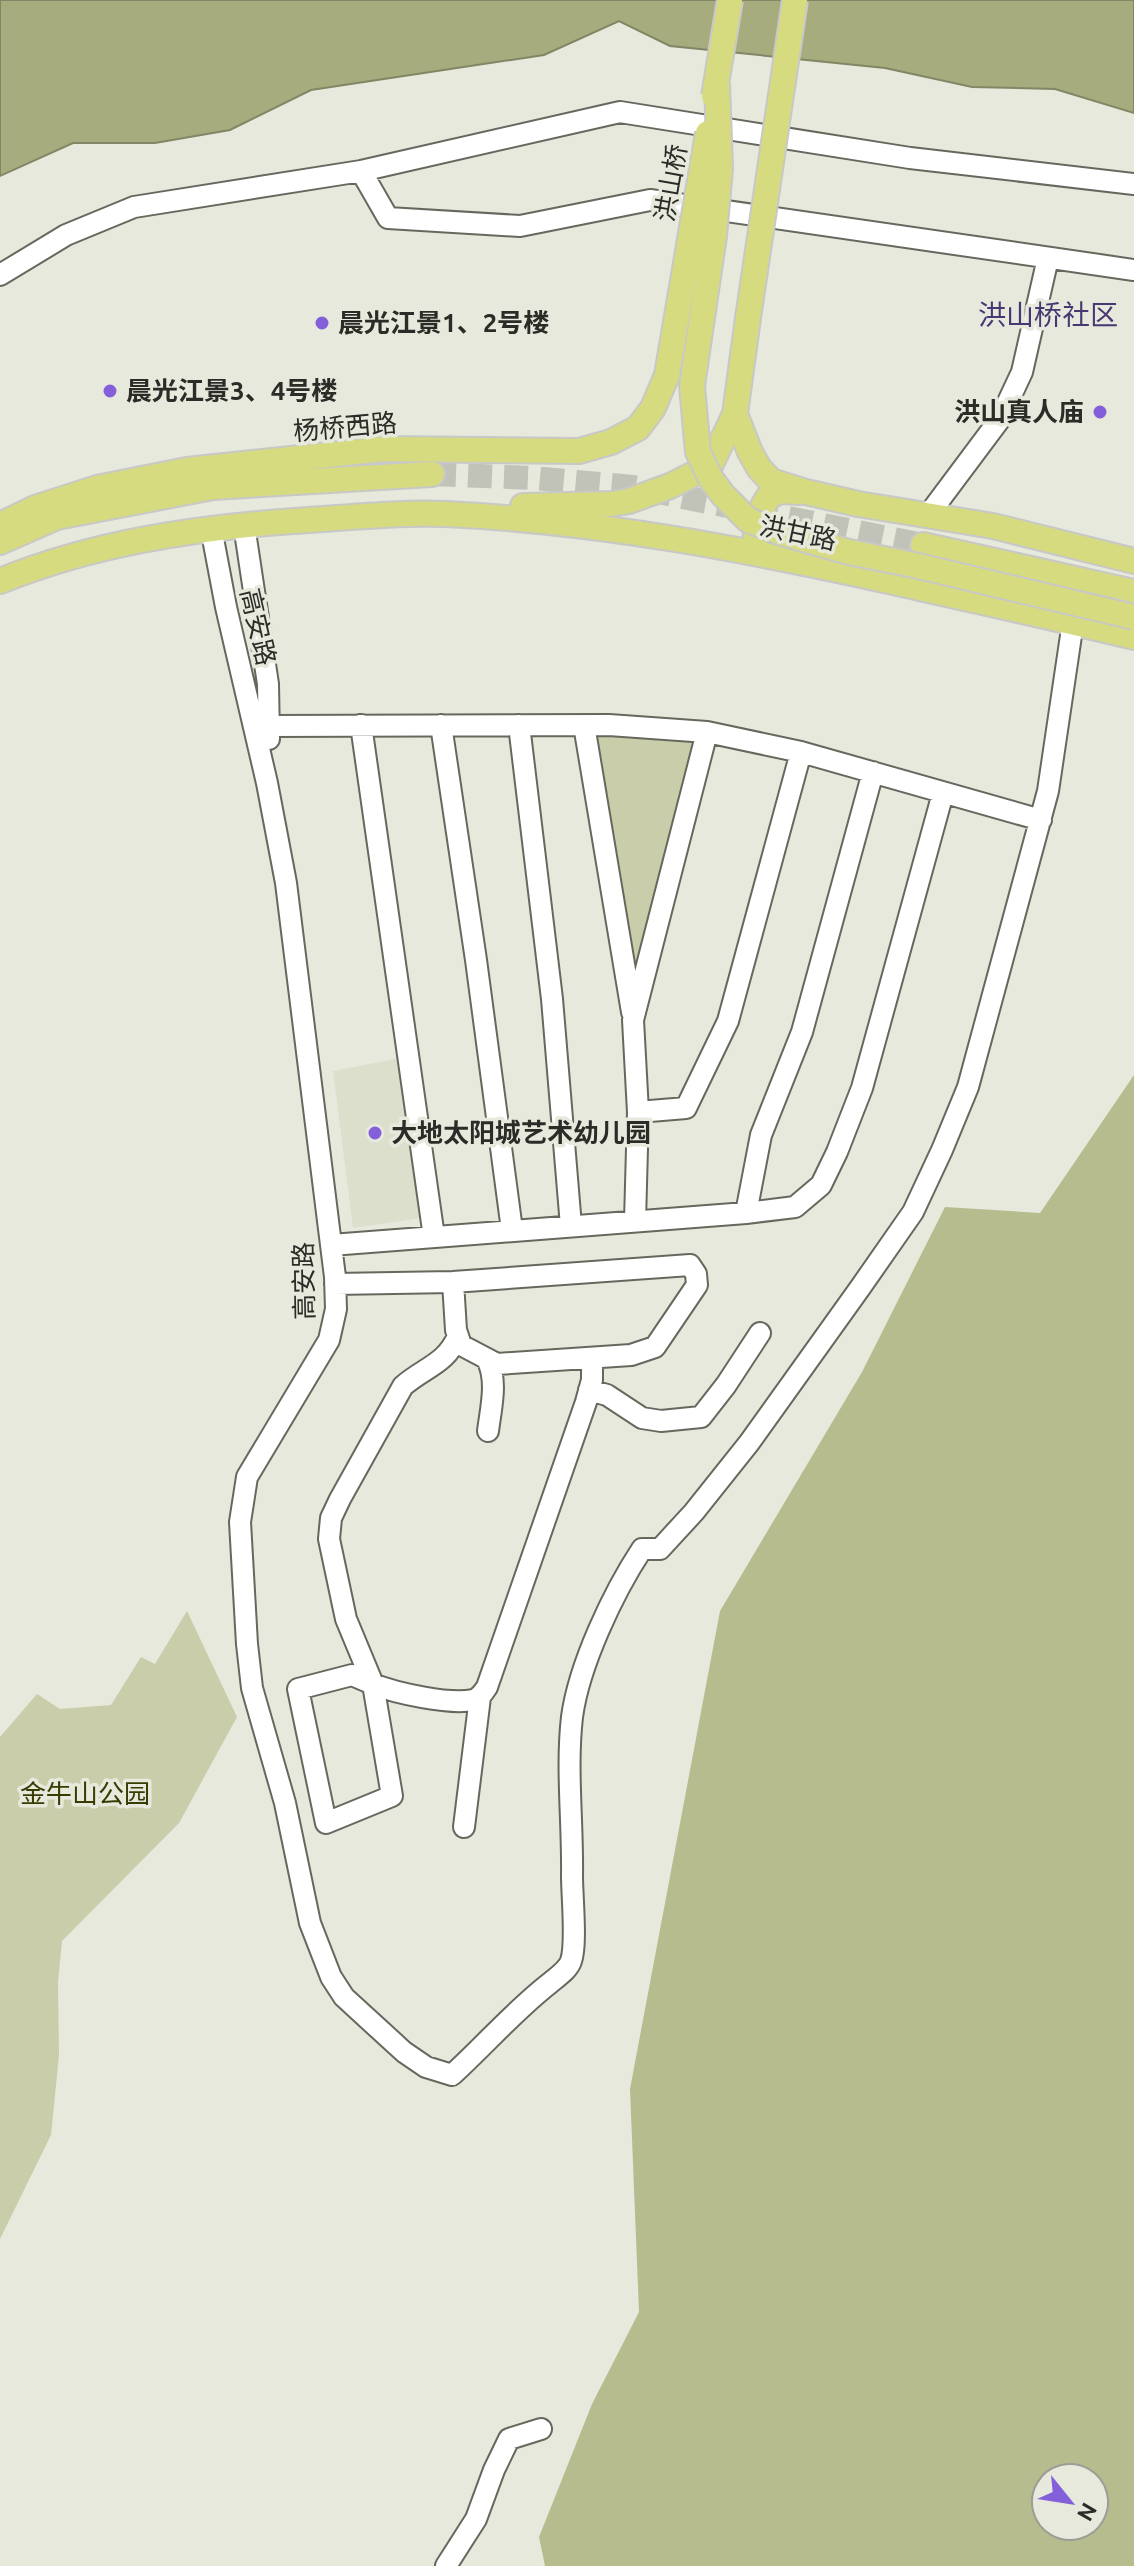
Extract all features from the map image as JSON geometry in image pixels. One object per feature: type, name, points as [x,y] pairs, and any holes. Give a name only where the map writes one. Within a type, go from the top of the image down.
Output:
[{"type":"main road","name":"洪山桥","points":[[667,375],[730,0]]},
{"type":"main road","points":[[0,581],[78,553],[211,528],[400,514],[445,514],[523,506],[611,504],[670,486],[710,466],[735,414],[795,0]]},
{"type":"main road","points":[[717,83],[720,169],[714,236],[692,386],[698,452],[723,495],[748,520],[785,534],[849,552],[1134,617]]},
{"type":"main road","name":"杨桥西路","points":[[0,525],[35,508],[97,488],[187,470],[384,449],[579,451],[611,442],[638,428],[653,408],[667,375]]},
{"type":"main road","name":"洪甘路","points":[[735,414],[759,468],[771,481],[858,504],[993,526],[1134,561]]},
{"type":"main road","points":[[0,542],[57,517],[213,487],[432,474]]},
{"type":"main road","points":[[763,553],[755,538],[755,520],[769,496],[781,491],[806,492]]},
{"type":"main road","name":"洪甘路","points":[[445,514],[654,534],[763,553],[1134,637]]},
{"type":"main road","points":[[923,545],[1134,592]]},
{"type":"street","points":[[0,275],[66,235],[134,207],[361,171],[620,112],[910,158],[1134,184]]},
{"type":"street","points":[[361,171],[388,218],[520,226],[650,200],[1134,270]]},
{"type":"street","points":[[929,514],[992,430],[1013,392],[1028,353],[1048,258]]},
{"type":"street","name":"高安路","points":[[244,525],[268,684],[267,783]]},
{"type":"street","name":"高安路","points":[[211,528],[286,883],[331,1245],[336,1309],[329,1340],[247,1477],[240,1522],[252,1688],[285,1803],[310,1923],[331,1977],[344,1997],[404,2052],[426,2067],[452,2075],[519,2007],[563,1973],[571,1962],[574,1923],[569,1765],[572,1718],[589,1655],[628,1570],[642,1549],[660,1549],[694,1512],[749,1443],[913,1212],[968,1087],[1041,820]]},
{"type":"street","points":[[269,726],[584,725],[707,732],[801,752],[1041,820],[1073,622]]},
{"type":"street","points":[[361,725],[434,1237]]},
{"type":"street","points":[[441,725],[512,1230]]},
{"type":"street","points":[[519,725],[552,999],[571,1226]]},
{"type":"street","points":[[584,725],[633,1020],[638,1112],[635,1221]]},
{"type":"street","points":[[633,1020],[707,732]]},
{"type":"street","points":[[638,1112],[686,1108],[728,1021],[801,752]]},
{"type":"street","points":[[746,1213],[761,1135],[802,1032],[873,772]]},
{"type":"street","points":[[331,1245],[795,1207],[821,1185],[862,1088],[943,793]]},
{"type":"street","points":[[335,1284],[453,1282],[690,1265],[696,1274],[697,1285],[655,1347],[631,1355],[497,1364],[461,1345],[453,1282]]},
{"type":"street","points":[[589,1390],[607,1395],[642,1418],[661,1421],[701,1417],[760,1333]]},
{"type":"street","points":[[458,1336],[451,1351],[438,1364],[418,1372],[403,1386],[331,1518],[329,1539],[340,1594],[354,1640],[373,1684],[392,1796],[326,1823],[298,1689],[352,1675],[373,1684],[395,1693],[427,1698],[472,1700],[480,1697]]},
{"type":"street","points":[[487,1359],[493,1370],[488,1431]]},
{"type":"street","points":[[464,1827],[480,1697],[497,1663],[589,1390],[592,1359]]},
{"type":"street","points":[[446,2566],[476,2519],[509,2439],[541,2429]]},
{"type":"shaded area","points":[[0,0],[1134,0],[1134,113],[1055,89],[972,87],[885,68],[670,46],[619,21],[544,55],[311,90],[230,130],[155,143],[73,143],[0,176]]},
{"type":"shaded area","name":"大地太阳城艺术幼儿园","points":[[400,1058],[421,1218],[353,1228],[333,1071]]},
{"type":"shaded area","points":[[1134,1075],[1134,2566],[545,2566],[539,2537],[592,2404],[639,2312],[630,2089],[720,1611],[862,1372],[945,1207],[1040,1213]]},
{"type":"green space","points":[[595,735],[696,741],[632,1000]]},
{"type":"green space","name":"金牛山公园","points":[[187,1611],[237,1717],[179,1823],[62,1941],[58,1982],[59,2055],[51,2135],[0,2239],[0,1737],[37,1694],[60,1709],[111,1705],[141,1657],[155,1664]]},
{"type":"tunnel","points":[[432,474],[533,478],[633,487],[923,545]]},
{"type":"place","name":"晨光江景1、2号楼","points":[[322,323]]},
{"type":"place","name":"晨光江景3、4号楼","points":[[110,391]]},
{"type":"place","name":"洪山真人庙","points":[[1100,412]]},
{"type":"place","name":"大地太阳城艺术幼儿园","points":[[375,1133]]},
{"type":"district","name":"洪山桥社区","points":[[1048,315]]}]
